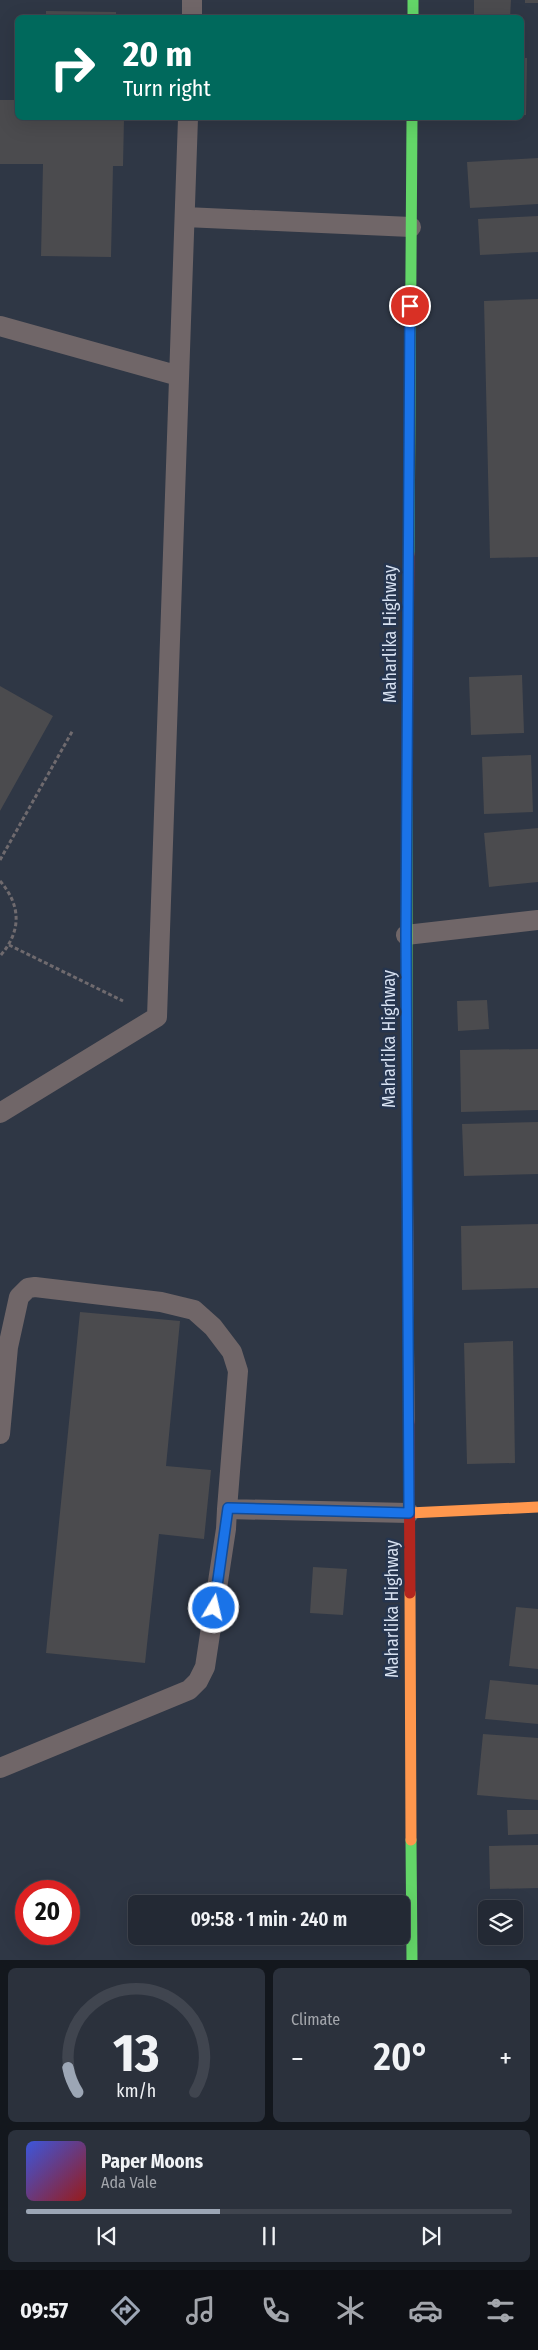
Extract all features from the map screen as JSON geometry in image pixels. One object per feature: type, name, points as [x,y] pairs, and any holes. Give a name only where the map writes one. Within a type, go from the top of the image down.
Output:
[{"type":"main road","points":[[413,15],[414,0]]},
{"type":"main road","name":"Maharlika Highway","points":[[412,120],[406,935],[412,1960]]},
{"type":"main road","points":[[409,1513],[538,1507]]},
{"type":"lane","points":[[192,0],[192,15]]},
{"type":"lane","points":[[0,1113],[157,1017],[188,120]]},
{"type":"lane","points":[[185,217],[411,227]]},
{"type":"lane","points":[[0,326],[179,376]]},
{"type":"lane","points":[[406,935],[538,920]]},
{"type":"lane","points":[[0,1434],[8,1347],[19,1298],[28,1288],[35,1287],[161,1302],[194,1310],[213,1327],[232,1352],[238,1371],[226,1529],[205,1667],[198,1681],[190,1690],[0,1768]]},
{"type":"lane","points":[[228,1508],[409,1513]]},
{"type":"path","points":[[0,860],[73,730]]},
{"type":"path","points":[[0,881],[10,892],[16,910],[16,928],[9,946],[0,956]]},
{"type":"path","points":[[9,946],[157,1017]]},
{"type":"building","points":[[474,0],[511,0],[510,15],[474,15]]},
{"type":"building","points":[[525,0],[538,0],[538,3],[525,3]]},
{"type":"building","points":[[46,11],[116,12],[116,15],[46,15]]},
{"type":"building","points":[[524,58],[527,58],[526,115],[524,115]]},
{"type":"building","points":[[0,100],[15,100],[15,120],[124,120],[123,166],[113,166],[111,257],[41,256],[43,164],[0,164]]},
{"type":"building","points":[[538,158],[538,204],[470,208],[467,162]]},
{"type":"building","points":[[538,216],[538,252],[480,255],[478,219]]},
{"type":"building","points":[[538,299],[538,557],[490,558],[484,301]]},
{"type":"building","points":[[522,675],[524,733],[471,735],[469,677]]},
{"type":"building","points":[[0,686],[53,716],[0,811]]},
{"type":"building","points":[[531,755],[533,812],[484,814],[482,757]]},
{"type":"building","points":[[538,828],[538,882],[489,887],[484,833]]},
{"type":"building","points":[[487,1000],[489,1029],[458,1031],[457,1001]]},
{"type":"building","points":[[538,1049],[538,1110],[461,1112],[460,1050]]},
{"type":"building","points":[[538,1122],[538,1174],[464,1176],[462,1124]]},
{"type":"building","points":[[538,1224],[538,1288],[462,1290],[461,1226]]},
{"type":"building","points":[[80,1312],[180,1321],[166,1466],[211,1470],[204,1539],[159,1534],[145,1663],[46,1653]]},
{"type":"building","points":[[513,1341],[515,1463],[467,1464],[464,1343]]},
{"type":"building","points":[[313,1567],[347,1569],[343,1615],[310,1613]]},
{"type":"building","points":[[516,1607],[538,1609],[538,1669],[509,1666]]},
{"type":"building","points":[[490,1680],[538,1685],[538,1724],[485,1719]]},
{"type":"building","points":[[483,1734],[538,1738],[538,1800],[477,1795]]},
{"type":"building","points":[[507,1810],[538,1810],[538,1834],[508,1835]]},
{"type":"building","points":[[538,1845],[538,1888],[490,1889],[489,1846]]},
{"type":"traffic: fast","points":[[413,0],[413,15]]},
{"type":"traffic: fast","points":[[409,554],[412,120]]},
{"type":"traffic: fast","points":[[407,778],[407,1123]]},
{"type":"traffic: fast","points":[[411,1840],[412,1960]]},
{"type":"traffic: slow","points":[[407,1123],[409,1422]]},
{"type":"traffic: slow","points":[[409,1513],[538,1507]]},
{"type":"traffic: slow","points":[[410,1593],[411,1840]]},
{"type":"traffic: jam","points":[[407,778],[409,554]]},
{"type":"traffic: jam","points":[[409,1422],[410,1593]]},
{"type":"route","points":[[214,1608],[228,1508],[409,1513],[406,935],[410,306]]}]
